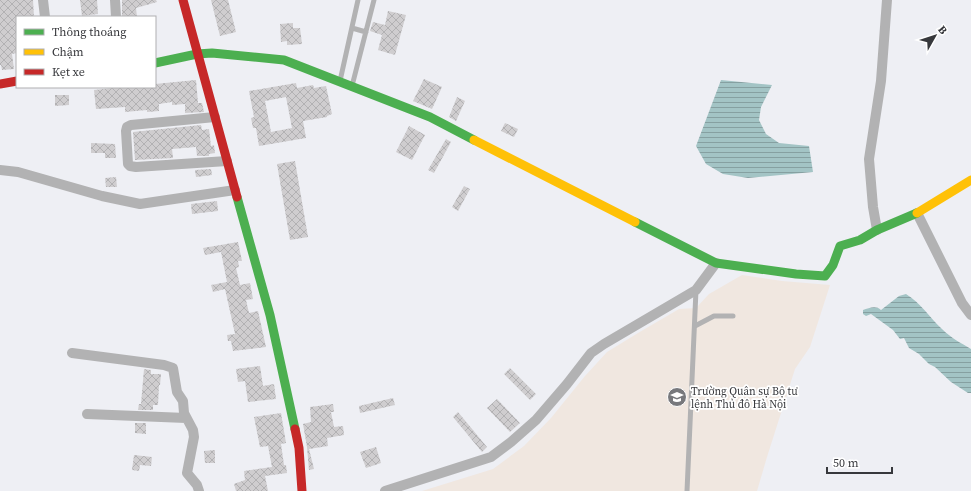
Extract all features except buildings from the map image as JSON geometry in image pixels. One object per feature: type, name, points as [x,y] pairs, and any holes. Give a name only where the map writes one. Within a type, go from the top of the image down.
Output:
[{"type":"street","points":[[43,0],[45,16]]},
{"type":"street","points":[[114,0],[116,16]]},
{"type":"street","points":[[183,0],[270,315],[299,448],[302,491]]},
{"type":"street","points":[[877,230],[873,207],[869,159],[881,81],[887,0]]},
{"type":"street","points":[[156,63],[197,54],[212,53],[284,60],[430,117],[716,263],[796,274],[825,276],[833,265],[840,246],[860,240],[877,230],[917,213],[971,180]]},
{"type":"street","points":[[0,84],[16,81]]},
{"type":"street","points":[[215,117],[131,125],[127,127],[128,164],[136,167],[227,161]]},
{"type":"street","points":[[0,170],[18,172],[102,196],[140,204],[235,190]]},
{"type":"street","points":[[917,213],[962,303],[971,314]]},
{"type":"street","points":[[385,491],[491,457],[536,420],[591,353],[696,290],[716,263]]},
{"type":"street","points":[[72,353],[170,366],[173,368],[176,388],[182,402],[186,418],[193,430],[194,437],[187,473],[197,485],[199,491]]},
{"type":"street","points":[[87,414],[186,418]]},
{"type":"lane","points":[[340,82],[358,0]]},
{"type":"lane","points":[[352,86],[374,0]]},
{"type":"lane","points":[[352,28],[366,32]]},
{"type":"lane","points":[[687,491],[696,290]]},
{"type":"lane","points":[[695,326],[714,316],[733,316]]},
{"type":"shaded area","name":"Trường Quân sự Bộ tư lệnh Thủ đô Hà Nội","points":[[742,275],[782,281],[830,285],[810,347],[795,369],[757,491],[422,491],[493,469],[524,446],[551,418],[585,376],[607,352],[679,309],[696,308],[709,294]]},
{"type":"water","points":[[721,80],[772,85],[761,107],[759,120],[766,134],[779,143],[809,146],[813,172],[748,178],[723,174],[706,164],[696,146]]},
{"type":"water","points":[[906,294],[921,306],[945,332],[971,349],[971,393],[968,393],[951,382],[919,354],[909,348],[904,338],[900,339],[893,330],[871,314],[866,316],[863,314],[863,310],[870,308],[875,307],[881,310],[899,296]]},
{"type":"traffic: fast","points":[[156,63],[197,54],[212,53],[284,60],[430,117],[474,140]]},
{"type":"traffic: fast","points":[[237,197],[270,315],[295,429]]},
{"type":"traffic: fast","points":[[635,222],[716,263],[796,274],[825,276],[833,265],[840,246],[860,240],[877,230],[917,213]]},
{"type":"traffic: slow","points":[[474,140],[635,222]]},
{"type":"traffic: slow","points":[[917,213],[971,180]]},
{"type":"traffic: jam","points":[[183,0],[237,197]]},
{"type":"traffic: jam","points":[[0,84],[16,81]]},
{"type":"traffic: jam","points":[[295,429],[299,448],[302,491]]},
{"type":"place","name":"Trường Quân sự Bộ tư lệnh Thủ đô Hà Nội","points":[[677,397]]}]
